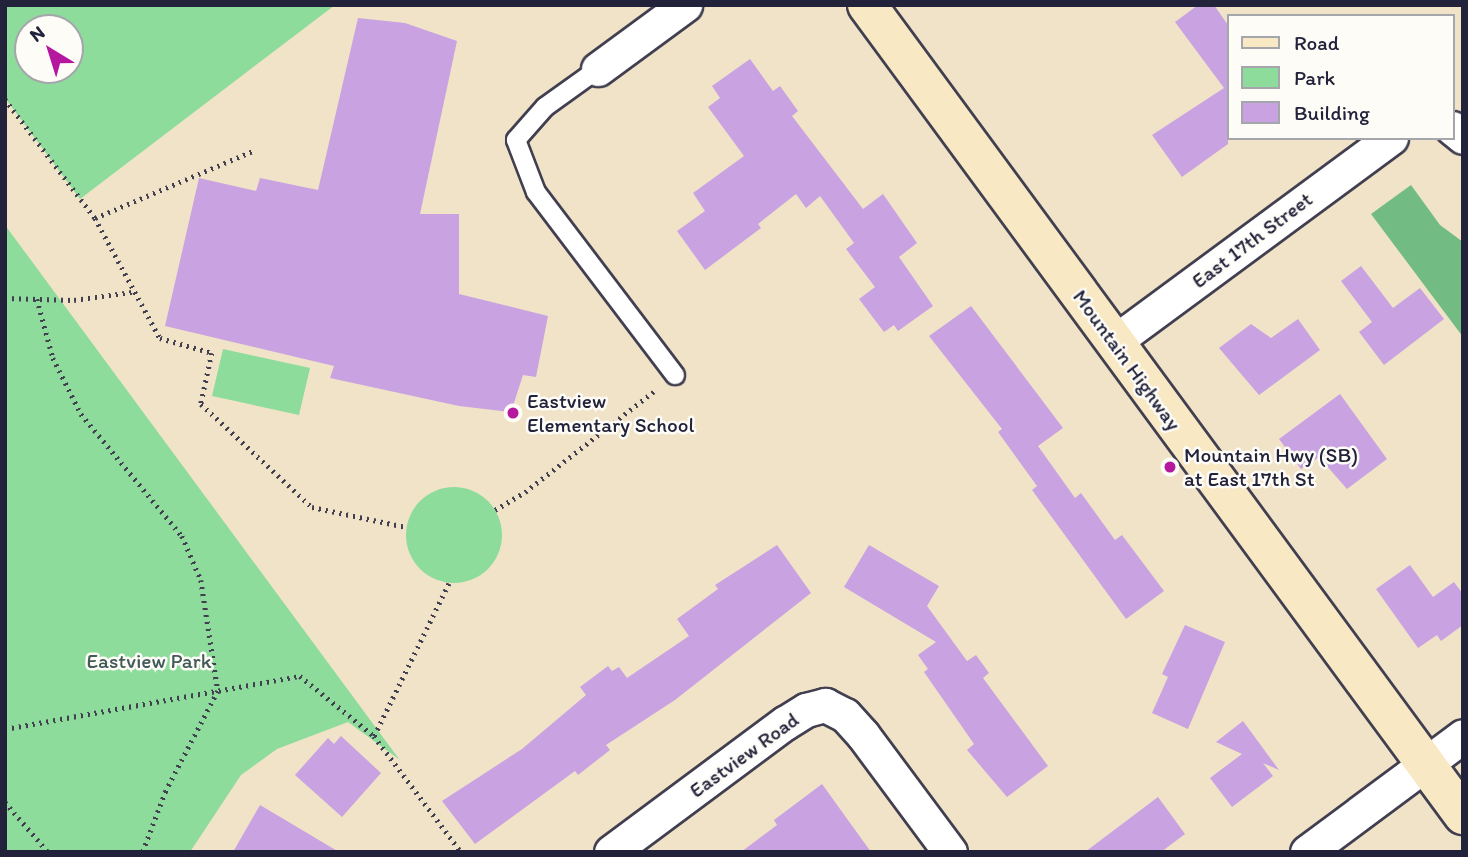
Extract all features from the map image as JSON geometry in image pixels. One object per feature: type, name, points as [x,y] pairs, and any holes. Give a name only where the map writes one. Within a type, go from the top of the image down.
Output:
[{"type":"main road","name":"Mountain Highway","points":[[867,5],[1463,815]]},
{"type":"street","points":[[598,69],[685,5]]},
{"type":"street","name":"East 17th Street","points":[[1114,342],[1388,140]]},
{"type":"street","name":"Eastview Road","points":[[611,852],[785,723],[825,705],[845,715],[863,735],[950,852]]},
{"type":"street","points":[[1307,852],[1463,736]]},
{"type":"lane","points":[[598,69],[545,107],[516,140],[536,192],[675,376]]},
{"type":"path","points":[[5,99],[95,218],[132,292],[160,338],[212,353],[201,404],[312,507],[406,527]]},
{"type":"path","points":[[95,218],[253,151]]},
{"type":"path","points":[[5,298],[74,300],[132,292]]},
{"type":"path","points":[[37,299],[53,358],[81,414],[182,536],[201,580],[218,691],[166,791],[143,852]]},
{"type":"path","points":[[495,510],[525,492],[675,376]]},
{"type":"path","points":[[374,736],[449,583]]},
{"type":"path","points":[[5,729],[300,676],[374,736],[461,852]]},
{"type":"path","points":[[5,802],[48,852]]},
{"type":"green space","points":[[5,5],[335,5],[80,199],[5,98]]},
{"type":"green space","points":[[1411,185],[1440,225],[1463,242],[1463,337],[1371,214]]},
{"type":"green space","name":"Eastview Park","points":[[5,225],[400,760],[348,722],[277,749],[241,775],[190,852],[5,852]]},
{"type":"green space","points":[[223,349],[310,368],[299,415],[212,396]]},
{"type":"green space","points":[[454,487],[472,491],[488,501],[498,517],[502,535],[498,553],[488,569],[472,579],[454,583],[436,579],[420,569],[410,553],[406,535],[410,517],[420,501],[436,491]]},
{"type":"building","points":[[1198,5],[1214,5],[1226,22],[1228,144],[1182,177],[1152,135],[1224,88],[1175,22]]},
{"type":"building","points":[[358,18],[405,23],[457,41],[420,214],[459,214],[459,294],[548,316],[536,377],[523,375],[511,412],[459,406],[330,378],[334,366],[165,326],[199,178],[256,191],[260,178],[318,190]]},
{"type":"building","points":[[750,59],[773,91],[780,86],[798,111],[792,116],[863,209],[883,194],[917,243],[899,257],[933,306],[898,331],[894,325],[884,332],[859,299],[875,287],[846,249],[854,243],[820,196],[806,208],[796,194],[758,224],[761,228],[705,270],[677,231],[705,211],[693,193],[744,156],[708,107],[720,98],[712,86]]},
{"type":"building","points":[[1361,266],[1393,308],[1420,288],[1444,319],[1384,365],[1359,332],[1372,322],[1341,281]]},
{"type":"building","points":[[971,306],[1063,428],[1038,446],[1075,498],[1081,493],[1115,540],[1122,535],[1164,591],[1126,619],[1032,490],[1037,486],[998,432],[1002,429],[929,336]]},
{"type":"building","points":[[1298,319],[1320,350],[1259,395],[1219,348],[1251,324],[1271,338]]},
{"type":"building","points":[[1340,394],[1387,459],[1347,489],[1319,457],[1301,469],[1279,439]]},
{"type":"building","points":[[777,545],[811,593],[675,700],[606,745],[610,750],[578,775],[575,771],[475,844],[442,801],[522,749],[586,695],[580,687],[608,666],[612,671],[619,667],[627,678],[689,636],[677,619],[718,589],[715,585]]},
{"type":"building","points":[[869,545],[939,586],[927,606],[967,661],[976,655],[989,673],[983,678],[1048,766],[1007,797],[967,750],[974,744],[924,672],[928,669],[918,655],[936,642],[844,587]]},
{"type":"building","points":[[1410,565],[1433,597],[1454,582],[1463,594],[1463,625],[1441,641],[1437,635],[1418,648],[1376,589]]},
{"type":"building","points":[[1185,625],[1225,642],[1188,729],[1152,713],[1168,677],[1162,674]]},
{"type":"building","points":[[1243,721],[1279,770],[1263,763],[1273,776],[1232,807],[1210,778],[1242,754],[1216,742]]},
{"type":"building","points":[[341,736],[381,773],[342,817],[295,775],[328,738],[334,744]]},
{"type":"building","points":[[822,784],[871,852],[741,852],[777,825],[774,820]]},
{"type":"building","points":[[1158,797],[1185,834],[1161,852],[1085,852]]},
{"type":"building","points":[[260,805],[339,852],[233,852]]},
{"type":"place","name":"Eastview Elementary School","points":[[513,413]]},
{"type":"place","name":"Mountain Hwy (SB) at East 17th St","points":[[1170,467]]}]
